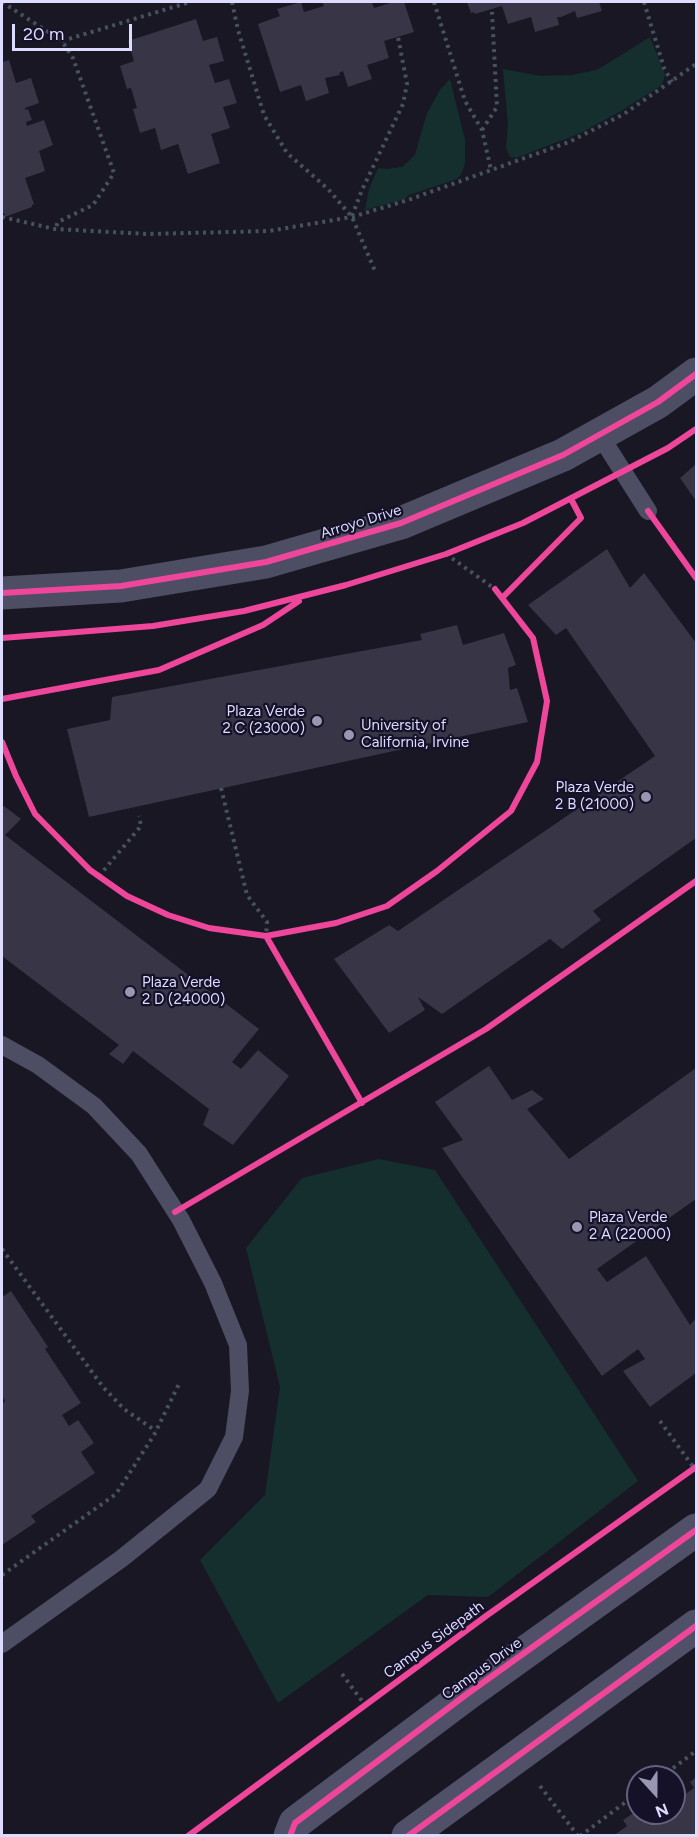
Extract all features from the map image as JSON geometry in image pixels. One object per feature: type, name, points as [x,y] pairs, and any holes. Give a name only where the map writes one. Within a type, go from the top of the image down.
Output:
[{"type":"main road","name":"Campus Drive","points":[[290,1836],[295,1823],[467,1694],[696,1530]]},
{"type":"main road","points":[[408,1836],[696,1626]]},
{"type":"street","name":"Arroyo Drive","points":[[2,593],[121,586],[266,562],[401,523],[563,455],[657,402],[696,374]]},
{"type":"lane","points":[[599,434],[648,511]]},
{"type":"lane","points":[[2,1045],[38,1065],[94,1106],[139,1154],[181,1220],[213,1282],[238,1345],[240,1391],[234,1437],[208,1489],[121,1559],[2,1644]]},
{"type":"path","points":[[2,2],[11,4],[62,41],[73,58],[114,173],[93,205],[58,222],[55,230]]},
{"type":"path","points":[[62,41],[190,2]]},
{"type":"path","points":[[232,2],[238,30],[264,115],[287,153],[328,189],[352,217],[375,271]]},
{"type":"path","points":[[434,2],[465,101],[482,130],[491,170]]},
{"type":"path","points":[[644,2],[664,68],[672,82]]},
{"type":"path","points":[[482,130],[497,107],[492,12]]},
{"type":"path","points":[[352,217],[362,190],[403,104],[406,84],[398,37]]},
{"type":"path","points":[[2,218],[55,230],[148,234],[269,231],[352,217],[408,200],[569,142],[624,114],[696,64]]},
{"type":"path","points":[[435,558],[457,550]]},
{"type":"path","points":[[446,554],[495,590],[502,598]]},
{"type":"path","points":[[221,788],[247,895],[267,922],[266,936],[271,946]]},
{"type":"path","points":[[99,876],[141,826],[139,816]]},
{"type":"path","points":[[90,870],[108,883]]},
{"type":"path","points":[[255,934],[266,936],[277,934]]},
{"type":"path","points":[[2,1249],[103,1387],[124,1409],[156,1431]]},
{"type":"path","points":[[2,1575],[116,1494],[156,1431],[180,1382]]},
{"type":"path","points":[[669,1415],[660,1421],[695,1468],[685,1475]]},
{"type":"path","points":[[342,1674],[365,1705]]},
{"type":"path","points":[[356,1712],[374,1698]]},
{"type":"path","points":[[677,1765],[696,1751]]},
{"type":"path","points":[[540,1785],[579,1836],[626,1803]]},
{"type":"green space","points":[[650,37],[665,75],[662,85],[581,133],[516,158],[510,157],[506,148],[508,125],[503,69],[541,76],[572,75],[597,70]]},
{"type":"green space","points":[[450,79],[465,140],[465,163],[462,173],[457,179],[409,195],[405,199],[365,210],[369,189],[378,168],[402,167],[415,155],[427,113],[440,90]]},
{"type":"green space","points":[[379,1159],[435,1170],[638,1481],[488,1597],[428,1595],[278,1703],[200,1560],[265,1495],[280,1387],[246,1248],[302,1178]]},
{"type":"building","points":[[301,2],[304,12],[324,6],[322,2],[372,2],[374,8],[393,2],[404,2],[414,32],[384,41],[389,58],[367,65],[372,79],[348,87],[343,71],[339,73],[340,75],[325,78],[329,93],[306,101],[301,85],[280,92],[258,24],[280,16],[277,9]]},
{"type":"building","points":[[467,2],[599,2],[602,11],[577,18],[575,11],[557,17],[559,25],[535,32],[531,17],[508,24],[502,6],[475,14],[471,13]]},
{"type":"building","points":[[196,19],[203,41],[217,37],[224,61],[209,65],[215,83],[229,79],[237,103],[223,107],[230,128],[211,134],[220,163],[188,174],[178,144],[161,150],[155,128],[140,133],[133,109],[137,108],[131,88],[127,89],[120,66],[134,61],[128,41]]},
{"type":"building","points":[[9,60],[16,83],[31,78],[39,103],[25,108],[25,110],[28,109],[32,120],[26,122],[27,126],[44,120],[53,145],[39,151],[45,171],[25,178],[34,204],[32,207],[5,217],[4,213],[2,214],[2,62]]},
{"type":"building","points":[[696,464],[696,501],[680,478]]},
{"type":"building","name":"Plaza Verde 2 B (21000)","points":[[607,549],[630,588],[644,573],[696,643],[696,838],[593,911],[601,920],[562,949],[550,939],[442,1014],[418,997],[425,1010],[389,1033],[334,959],[389,925],[398,931],[655,756],[566,628],[556,635],[528,605]]},
{"type":"building","name":"Plaza Verde 2 C (23000)","points":[[457,625],[463,645],[504,633],[516,665],[508,668],[510,690],[517,688],[528,722],[89,817],[67,729],[110,720],[112,697],[422,640],[420,634]]},
{"type":"building","name":"Plaza Verde 2 D (24000)","points":[[4,806],[21,819],[5,835],[259,1029],[232,1062],[241,1069],[258,1050],[289,1076],[233,1145],[203,1125],[209,1109],[133,1051],[123,1064],[109,1054],[119,1045],[2,956],[2,809]]},
{"type":"building","name":"Plaza Verde 2 A (22000)","points":[[489,1066],[512,1100],[532,1090],[544,1099],[527,1109],[569,1159],[696,1068],[696,1199],[597,1269],[607,1282],[646,1256],[690,1325],[696,1318],[696,1373],[650,1407],[623,1371],[645,1359],[638,1349],[602,1376],[442,1148],[463,1140],[435,1102]]},
{"type":"building","points":[[11,1291],[48,1347],[45,1349],[81,1403],[62,1415],[69,1426],[78,1420],[94,1443],[81,1452],[95,1473],[31,1516],[36,1522],[2,1545],[2,1404],[5,1401],[2,1396],[2,1297]]},
{"type":"building","points":[[696,1777],[696,1836],[613,1836],[626,1825],[686,1825],[686,1794],[694,1788],[690,1782]]},
{"type":"cycle path","points":[[2,593],[121,586],[266,562],[401,523],[563,455],[658,402],[696,374]]},
{"type":"cycle path","points":[[2,638],[153,626],[244,611],[346,585],[446,554],[523,523],[668,448],[696,429]]},
{"type":"cycle path","points":[[502,598],[581,518],[571,499]]},
{"type":"cycle path","points":[[648,511],[696,578]]},
{"type":"cycle path","points":[[2,742],[35,814],[90,870],[127,896],[168,915],[209,928],[266,936],[336,923],[387,906],[437,871],[511,811],[537,762],[547,701],[533,638],[495,589]]},
{"type":"cycle path","points":[[2,699],[159,670],[263,625],[299,601]]},
{"type":"cycle path","points":[[175,1212],[486,1029],[696,881]]},
{"type":"cycle path","points":[[266,936],[362,1103]]},
{"type":"cycle path","name":"Campus Sidepath","points":[[188,1836],[486,1616],[696,1467]]},
{"type":"cycle path","points":[[290,1836],[295,1823],[467,1694],[696,1530]]},
{"type":"cycle path","points":[[408,1836],[696,1626]]},
{"type":"place","name":"Plaza Verde 2 C (23000)","points":[[317,721]]},
{"type":"place","name":"University of California, Irvine","points":[[349,735]]},
{"type":"place","name":"Plaza Verde 2 B (21000)","points":[[646,797]]},
{"type":"place","name":"Plaza Verde 2 D (24000)","points":[[130,992]]},
{"type":"place","name":"Plaza Verde 2 A (22000)","points":[[577,1227]]}]
